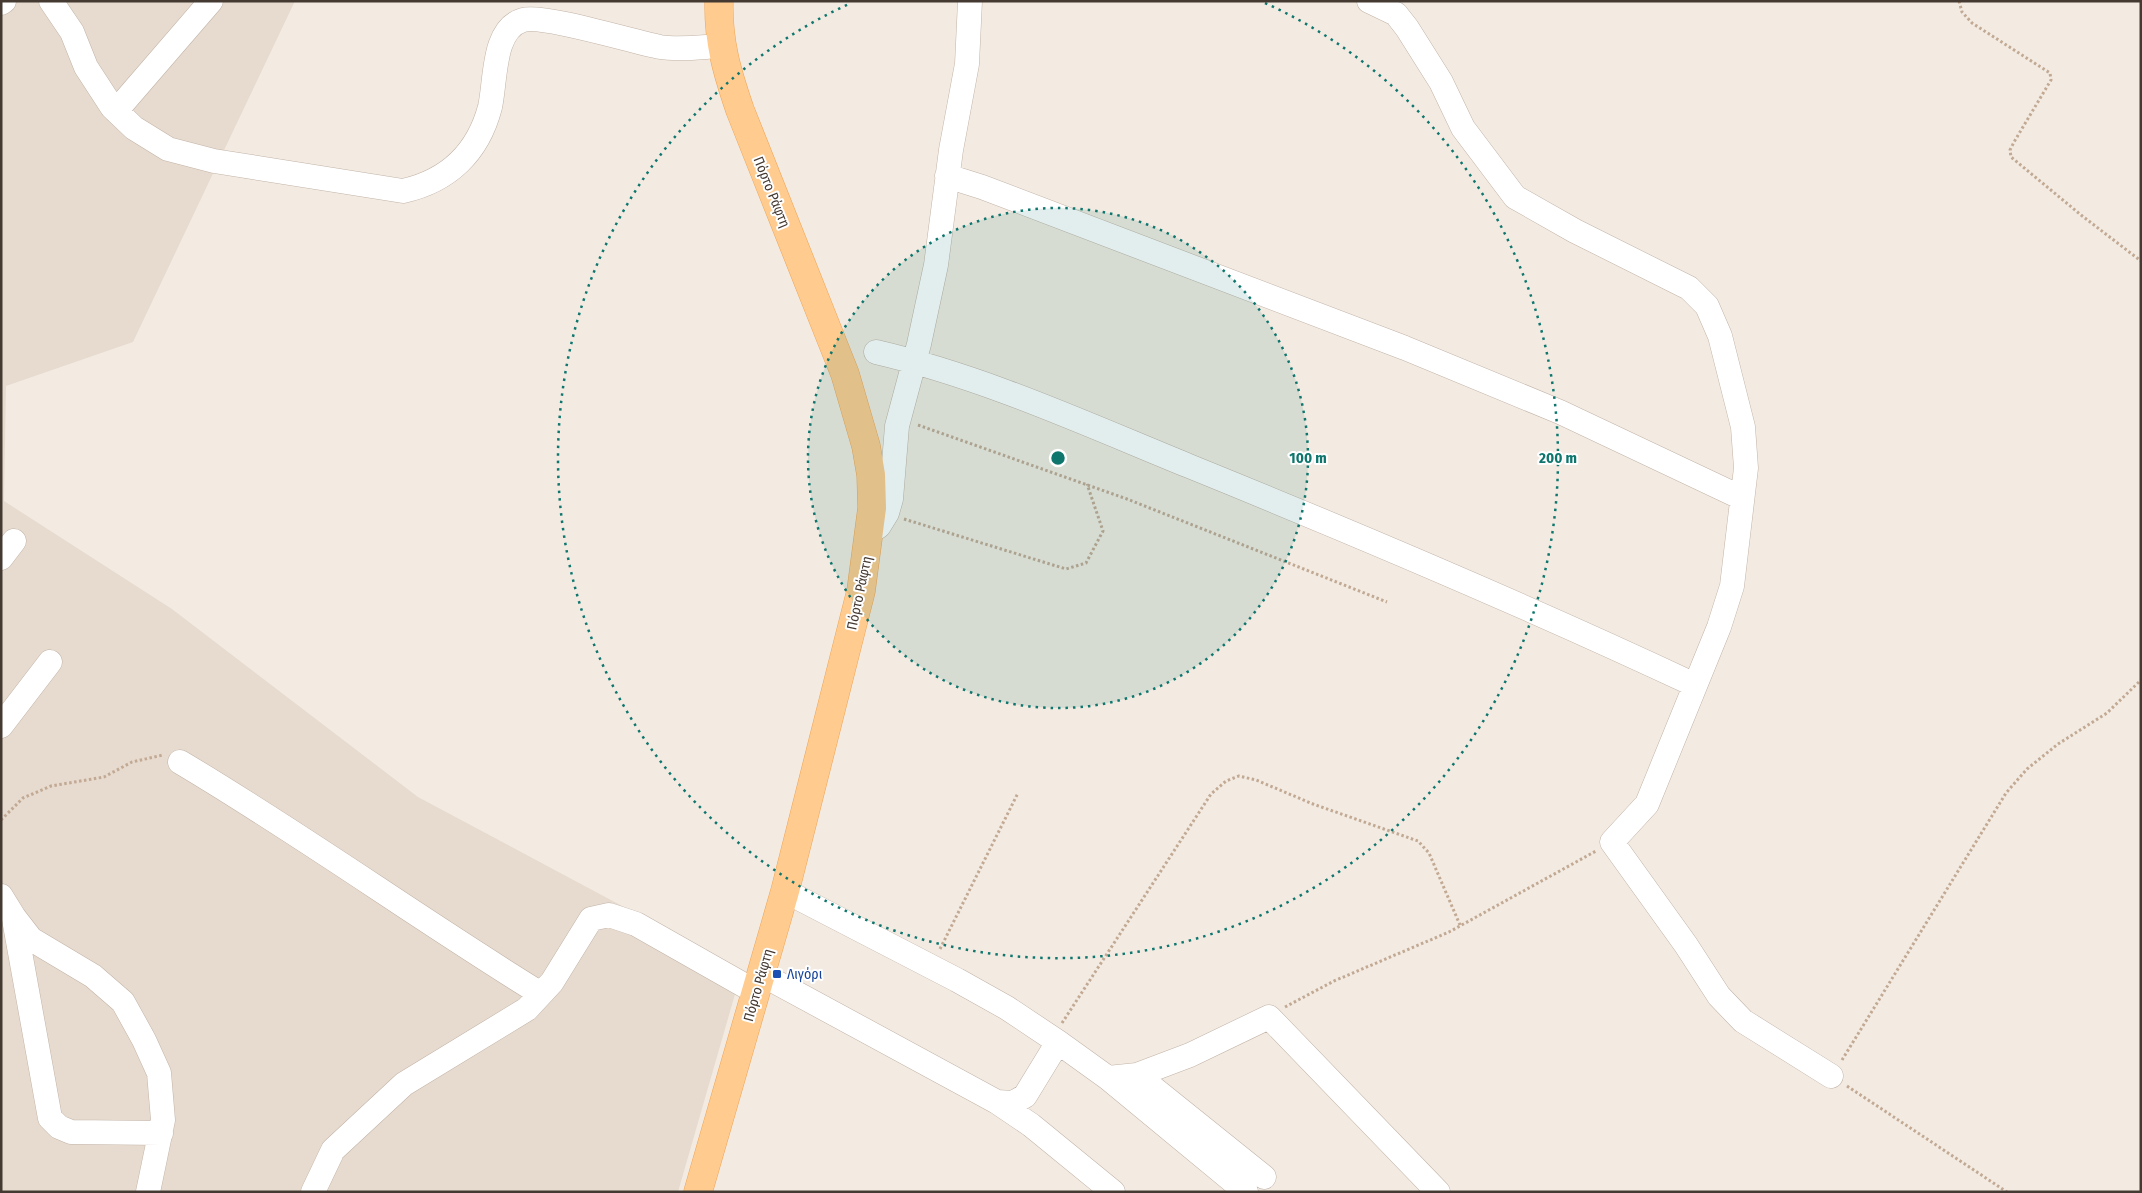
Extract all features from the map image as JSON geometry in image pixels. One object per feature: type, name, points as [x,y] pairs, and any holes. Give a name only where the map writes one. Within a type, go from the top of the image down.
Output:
[{"type":"main road","name":"Πόρτο Ράφτη","points":[[698,1192],[785,891],[879,522],[872,508],[871,475],[845,374],[740,110],[720,46],[719,1]]},
{"type":"street","points":[[52,1],[72,32],[86,67],[116,111],[134,128],[168,149],[214,161],[403,191],[425,186],[448,173],[472,147],[490,108],[502,39],[510,25],[525,19],[558,23],[662,48],[720,46]]},
{"type":"street","points":[[116,111],[212,1]]},
{"type":"street","points":[[879,522],[891,499],[897,426],[915,361],[936,265],[948,176],[967,64],[970,1]]},
{"type":"street","points":[[1369,1],[1396,14],[1407,28],[1441,82],[1463,128],[1515,197],[1568,227],[1688,288],[1707,306],[1720,336],[1743,427],[1746,468],[1732,586],[1719,627],[1648,804],[1612,842],[1686,945],[1719,996],[1743,1021],[1831,1076]]},
{"type":"street","points":[[948,176],[991,190],[1406,348],[1560,412],[1742,498]]},
{"type":"street","points":[[876,352],[915,361],[1030,401],[1425,564],[1695,685]]},
{"type":"street","points":[[862,435],[897,426]]},
{"type":"street","points":[[1,726],[50,662]]},
{"type":"street","points":[[180,762],[249,803],[451,938],[541,994]]},
{"type":"street","points":[[785,891],[1007,1008],[1055,1040],[1255,1185]]},
{"type":"street","points":[[1,896],[14,918],[31,939],[93,976],[123,1002],[144,1040],[159,1073],[163,1120],[148,1192]]},
{"type":"street","points":[[313,1192],[333,1150],[404,1084],[493,1032],[527,1009],[552,982],[591,919],[609,915],[636,924],[759,983],[997,1102],[1030,1125],[1113,1192]]},
{"type":"street","points":[[14,918],[50,1118],[59,1127],[71,1132],[161,1133]]},
{"type":"street","points":[[1108,1078],[1137,1075],[1190,1055],[1269,1017],[1438,1192]]},
{"type":"street","points":[[997,1102],[1013,1104],[1025,1096],[1040,1075],[1055,1040]]},
{"type":"street","points":[[1137,1075],[1255,1185]]},
{"type":"path","points":[[1959,1],[1962,12],[1972,23],[2050,73],[2051,80],[2010,150],[2011,157],[2073,210],[2141,261]]},
{"type":"path","points":[[897,426],[910,424],[930,428],[1087,484],[1387,602]]},
{"type":"path","points":[[879,522],[1066,569],[1086,563],[1103,531],[1087,484]]},
{"type":"path","points":[[2007,1192],[1831,1076],[1847,1054],[2006,793],[2027,769],[2058,744],[2107,713],[2141,680]]},
{"type":"path","points":[[1,820],[23,798],[51,786],[104,777],[132,762],[163,754],[180,762]]},
{"type":"path","points":[[1055,1040],[1211,794],[1226,781],[1239,776],[1256,780],[1313,804],[1418,841],[1429,853],[1436,874],[1460,925]]},
{"type":"path","points":[[926,964],[939,952],[1018,793]]},
{"type":"path","points":[[1269,1017],[1334,981],[1460,925],[1612,842]]},
{"type":"shaded area","points":[[1,1],[295,1],[133,342],[6,386],[4,501],[172,609],[418,797],[742,970],[678,1192],[1,1192]]},
{"type":"place","name":"Λιγόρι","points":[[777,974]]}]
